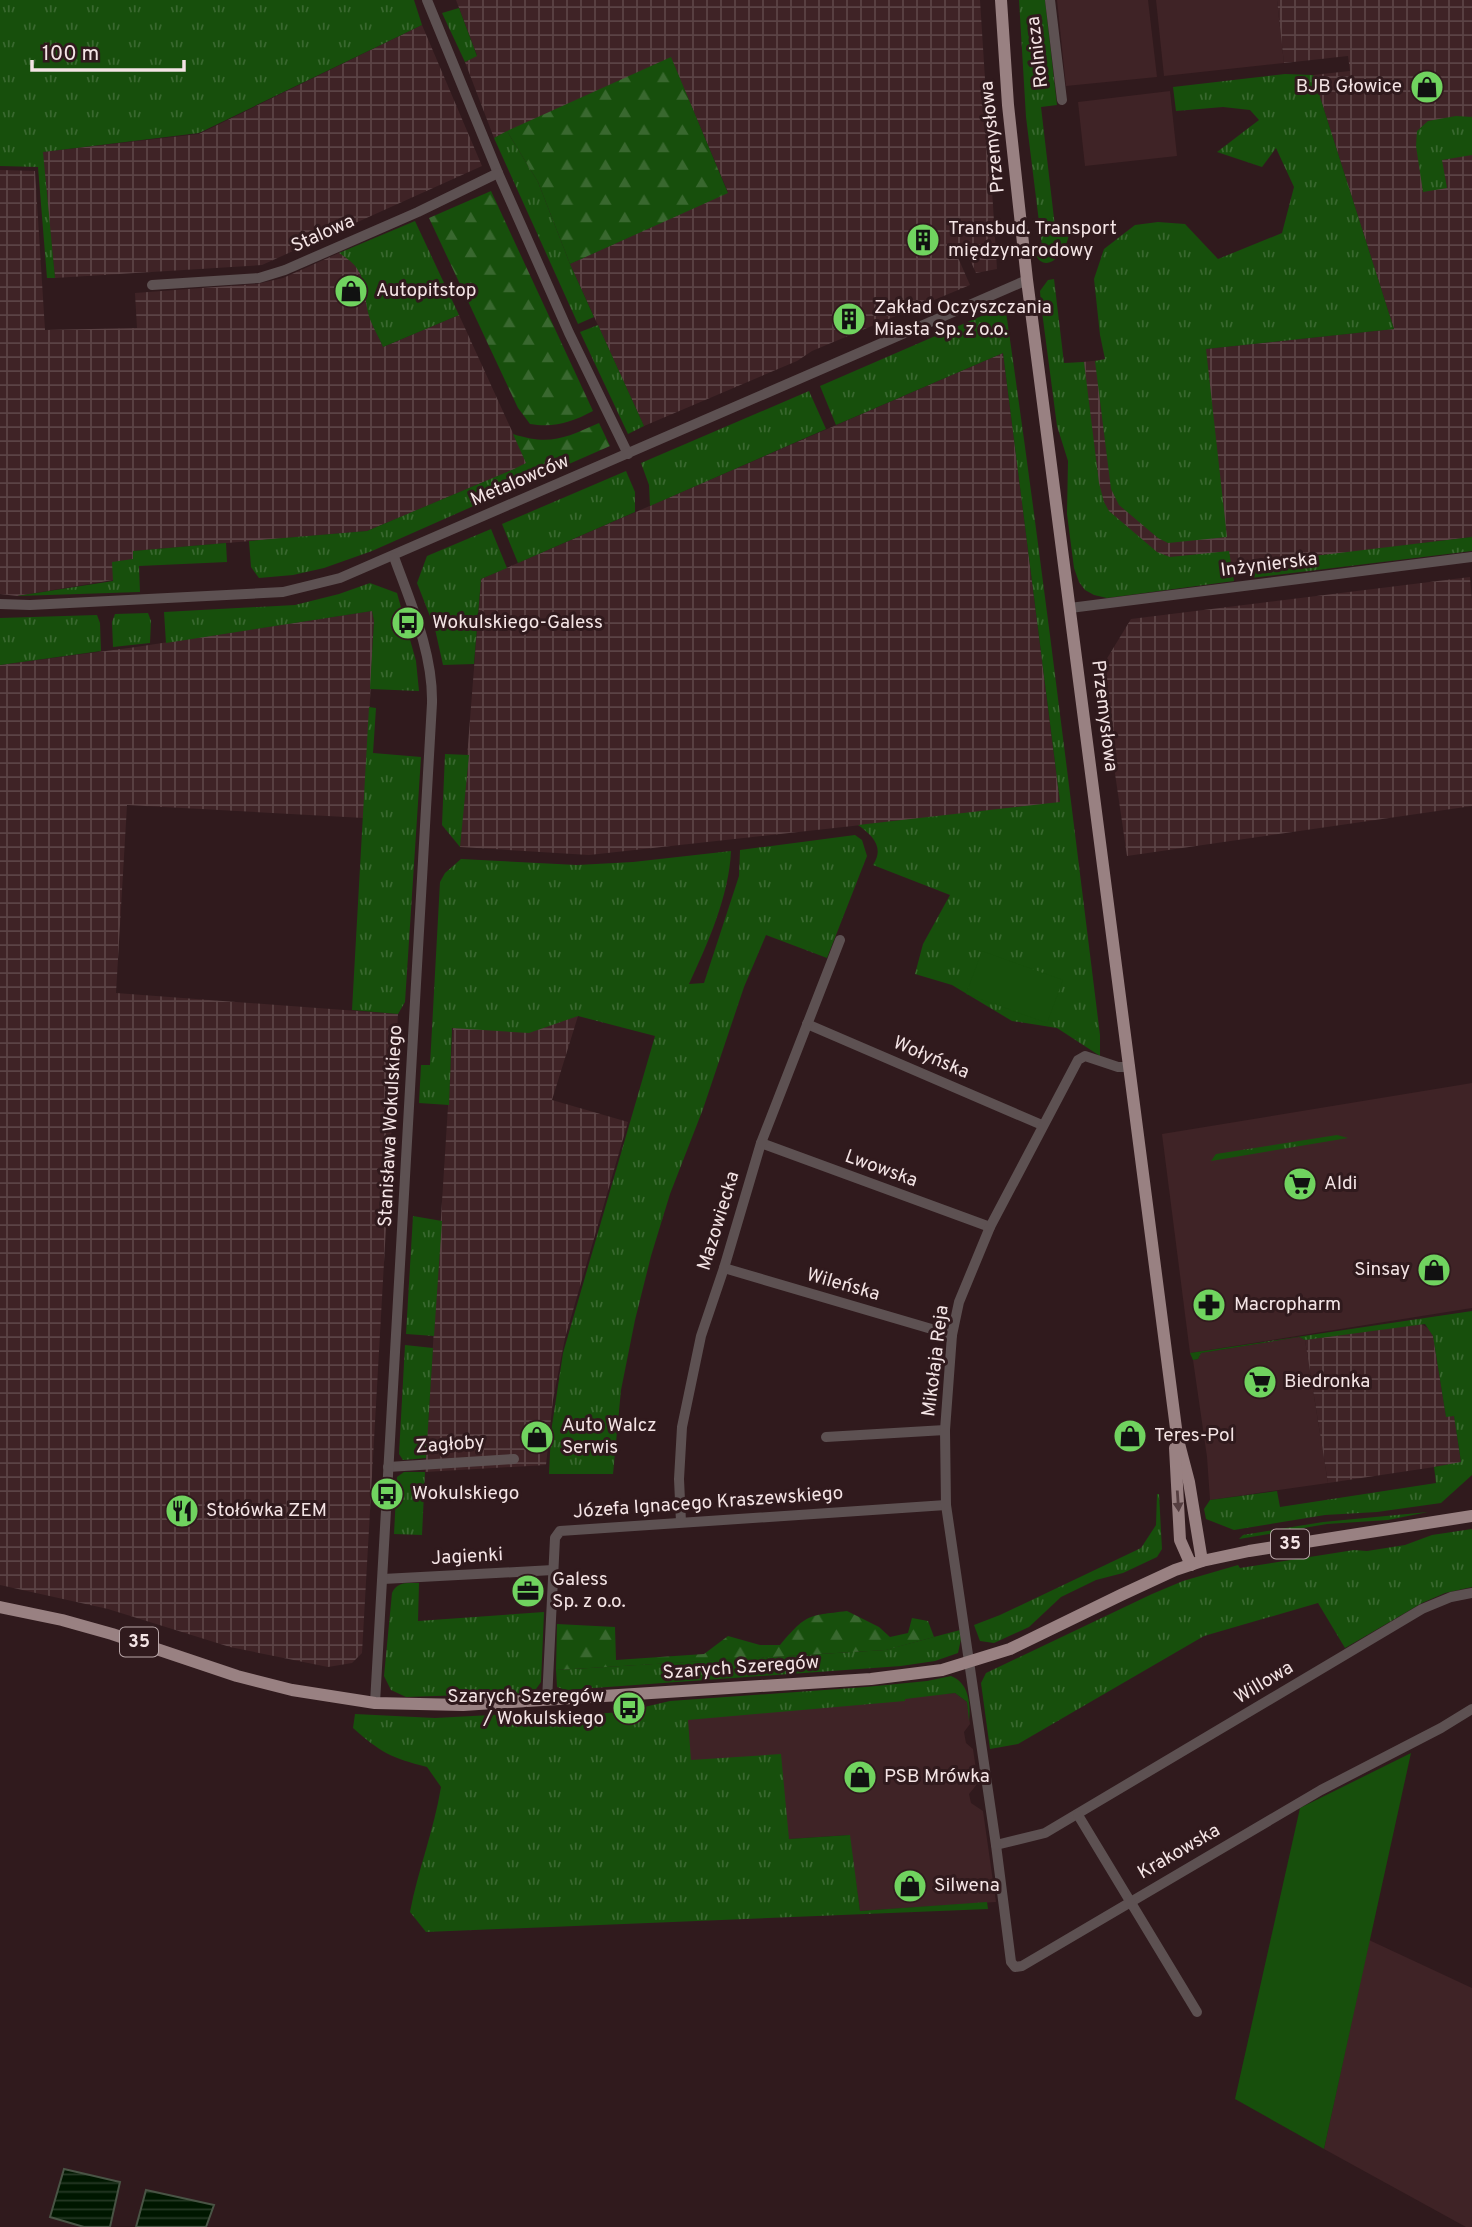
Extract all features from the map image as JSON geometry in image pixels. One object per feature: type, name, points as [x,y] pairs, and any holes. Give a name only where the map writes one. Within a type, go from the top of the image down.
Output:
[{"type":"main road","name":"Przemysłowa","points":[[1001,0],[1008,105],[1027,280],[1177,1436],[1189,1482],[1197,1563]]},
{"type":"main road","name":"Przemysłowa","points":[[1177,1436],[1175,1457],[1180,1540],[1197,1563]]},
{"type":"main road","name":"Szarych Szeregów","points":[[0,1607],[62,1620],[275,1686],[326,1697],[375,1703],[463,1705],[547,1700],[871,1679],[929,1672],[1010,1648],[1121,1595],[1197,1563],[1249,1551],[1472,1516]]},
{"type":"street","points":[[427,0],[498,173],[569,333],[628,454]]},
{"type":"street","name":"Rolnicza","points":[[1050,0],[1062,100]]},
{"type":"street","name":"Stalowa","points":[[152,285],[259,278],[285,270],[418,212],[498,173]]},
{"type":"street","name":"Metalowców","points":[[0,604],[30,605],[283,592],[340,578],[394,557],[484,515],[1027,280]]},
{"type":"street","name":"Stanisława Wokulskiego","points":[[375,1703],[432,703],[428,660],[394,557]]},
{"type":"street","name":"Inżynierska","points":[[1070,608],[1472,557]]},
{"type":"street","name":"Mazowiecka","points":[[681,1522],[679,1479],[682,1427],[701,1336],[761,1143],[839,940]]},
{"type":"street","name":"Wołyńska","points":[[807,1024],[1042,1125]]},
{"type":"street","name":"Mikołaja Reja","points":[[969,1662],[946,1505],[945,1430],[958,1302],[990,1227],[1077,1060],[1085,1056],[1118,1068],[1130,1067]]},
{"type":"street","name":"Lwowska","points":[[761,1143],[990,1227]]},
{"type":"street","name":"Wileńska","points":[[724,1268],[953,1335]]},
{"type":"street","points":[[826,1437],[945,1430]]},
{"type":"street","name":"Zagłoby","points":[[388,1467],[514,1459]]},
{"type":"street","name":"Józefa Ignacego Kraszewskiego","points":[[547,1700],[552,1570],[555,1538],[560,1531],[946,1505]]},
{"type":"street","name":"Jagienki","points":[[383,1578],[552,1570]]},
{"type":"street","name":"Willowa","points":[[996,1845],[1045,1833],[1422,1609],[1451,1597],[1472,1593]]},
{"type":"street","name":"Krakowska","points":[[969,1662],[1011,1962],[1015,1967],[1022,1966],[1321,1790],[1472,1709]]},
{"type":"street","points":[[1078,1815],[1196,2012]]},
{"type":"shaded area","points":[[456,0],[980,0],[997,269],[976,273],[965,249],[956,253],[970,285],[812,351],[797,361],[644,426],[570,264],[728,192],[671,58],[494,138],[465,62],[477,55]]},
{"type":"shaded area","points":[[1057,0],[1148,0],[1157,77],[1066,86]]},
{"type":"shaded area","points":[[1156,0],[1277,0],[1284,63],[1164,76]]},
{"type":"shaded area","points":[[1277,0],[1472,0],[1472,537],[1232,567],[1088,549],[1064,364],[1394,329],[1313,75],[1350,71],[1348,56],[1284,63]]},
{"type":"shaded area","points":[[422,25],[482,166],[262,265],[55,278],[42,152],[199,134]]},
{"type":"shaded area","points":[[1170,91],[1177,156],[1085,166],[1078,102]]},
{"type":"shaded area","points":[[0,170],[35,171],[45,330],[137,328],[135,293],[257,284],[283,278],[339,253],[352,261],[361,273],[367,292],[369,316],[383,347],[459,315],[527,464],[367,531],[133,551],[133,559],[113,580],[17,596],[0,594]]},
{"type":"shaded area","points":[[1003,353],[1060,803],[589,855],[460,847],[481,579]]},
{"type":"shaded area","points":[[1470,577],[1472,806],[1127,856],[1100,670],[1131,619]]},
{"type":"shaded area","points":[[372,611],[374,620],[364,818],[127,805],[116,993],[398,1014],[362,1653],[352,1663],[328,1667],[230,1647],[108,1609],[0,1585],[0,665]]},
{"type":"shaded area","points":[[454,1011],[578,1016],[552,1100],[628,1122],[565,1338],[553,1400],[546,1465],[425,1472]]},
{"type":"shaded area","points":[[1472,1083],[1472,1308],[1190,1353],[1162,1134]]},
{"type":"shaded area","points":[[1420,1323],[1429,1329],[1433,1336],[1446,1416],[1454,1415],[1461,1463],[1328,1483],[1305,1340]]},
{"type":"shaded area","points":[[1299,1337],[1305,1340],[1328,1483],[1210,1500],[1207,1457],[1193,1360],[1198,1359],[1201,1353]]},
{"type":"shaded area","points":[[955,1693],[967,1702],[970,1724],[964,1732],[966,1743],[973,1749],[978,1783],[969,1794],[971,1803],[983,1811],[996,1902],[860,1911],[849,1835],[698,1845],[686,1715]]},
{"type":"shaded area","points":[[1369,1940],[1472,1988],[1472,2227],[1466,2227],[1324,2149]]},
{"type":"shaded area","points":[[64,2169],[120,2182],[110,2227],[84,2227],[50,2217]]},
{"type":"shaded area","points":[[146,2190],[214,2205],[206,2227],[136,2227]]},
{"type":"green space","points":[[0,0],[414,0],[422,25],[199,133],[43,152],[55,278],[47,278],[38,167],[0,166]]},
{"type":"green space","points":[[1019,0],[1045,0],[1057,105],[1041,107],[1055,227],[1070,226],[1062,251],[1050,262],[1044,263],[1038,259],[1033,249],[1042,246],[1026,117]]},
{"type":"green space","points":[[459,8],[477,56],[465,62],[442,13]]},
{"type":"green space","points":[[671,57],[728,193],[570,264],[538,182],[507,131]]},
{"type":"green space","points":[[1285,74],[1313,75],[1394,329],[1206,349],[1227,537],[1168,543],[1158,538],[1119,505],[1111,489],[1095,361],[1105,359],[1094,279],[1104,249],[1135,225],[1158,222],[1185,224],[1218,259],[1282,233],[1294,187],[1276,148],[1262,167],[1217,152],[1259,120],[1250,110],[1223,107],[1176,111],[1173,87]]},
{"type":"green space","points":[[1456,116],[1472,117],[1472,155],[1442,160],[1447,188],[1423,192],[1416,146],[1417,131],[1428,121]]},
{"type":"green space","points":[[507,131],[538,182],[594,317],[578,324],[494,138]]},
{"type":"green space","points":[[491,191],[593,411],[570,421],[555,425],[530,424],[518,408],[429,218]]},
{"type":"green space","points":[[415,221],[459,315],[383,347],[369,316],[360,273],[339,253]]},
{"type":"green space","points":[[1054,279],[1064,363],[1084,362],[1099,483],[1109,511],[1157,552],[1170,557],[1229,551],[1234,581],[1107,598],[1085,590],[1079,582],[1074,568],[1067,514],[1068,461],[1057,426],[1041,304],[1040,291],[1048,280]]},
{"type":"green space","points":[[993,311],[1006,312],[1066,764],[1100,1035],[1100,1056],[1057,1028],[1012,1021],[952,985],[915,974],[923,944],[950,895],[873,865],[878,853],[877,847],[872,837],[858,825],[1060,802],[1003,353],[836,425],[820,386]]},
{"type":"green space","points":[[598,325],[644,426],[628,434],[580,332]]},
{"type":"green space","points":[[809,391],[826,429],[650,506],[649,485],[641,463]]},
{"type":"green space","points":[[599,423],[610,446],[521,485],[514,469],[526,463],[513,434],[526,438],[557,439]]},
{"type":"green space","points":[[514,469],[521,485],[372,551],[324,568],[293,575],[259,578],[251,567],[249,541],[367,531]]},
{"type":"green space","points":[[626,471],[635,492],[635,512],[518,563],[502,524]]},
{"type":"green space","points":[[491,529],[507,568],[481,579],[474,664],[443,665],[435,629],[417,583],[427,556]]},
{"type":"green space","points":[[1472,537],[1472,551],[1251,578],[1248,564]]},
{"type":"green space","points":[[226,543],[227,562],[139,566],[140,592],[17,596],[113,581],[112,562],[133,559],[133,551]]},
{"type":"green space","points":[[370,583],[397,593],[416,661],[419,691],[370,689],[374,621],[372,611],[166,643],[164,612],[295,605]]},
{"type":"green space","points":[[148,613],[151,621],[150,643],[113,647],[112,622],[115,614]]},
{"type":"green space","points":[[97,615],[101,651],[0,665],[0,618]]},
{"type":"green space","points":[[369,707],[376,708],[373,753],[421,757],[405,1002],[398,1014],[352,1010]]},
{"type":"green space","points":[[445,754],[469,755],[460,847],[442,825]]},
{"type":"green space","points":[[855,835],[862,840],[867,856],[827,958],[766,935],[744,987],[703,1109],[670,1194],[651,1256],[621,1390],[613,1474],[549,1474],[551,1432],[563,1353],[655,1036],[578,1016],[529,1033],[452,1028],[449,1105],[419,1103],[421,1065],[430,1065],[440,882],[445,873],[461,859],[577,865],[731,851],[722,902],[689,984],[704,983],[739,876],[740,850]]},
{"type":"green space","points":[[982,951],[1063,980],[1047,1023],[966,994]]},
{"type":"green space","points":[[1337,1135],[1348,1138],[1211,1161],[1216,1154]]},
{"type":"green space","points":[[413,1216],[442,1221],[434,1336],[406,1334]]},
{"type":"green space","points":[[1472,1311],[1472,1475],[1441,1503],[1377,1512],[1325,1515],[1234,1530],[1206,1519],[1204,1509],[1210,1500],[1277,1491],[1280,1507],[1436,1483],[1434,1467],[1461,1462],[1454,1416],[1446,1417],[1433,1336],[1425,1324],[1305,1340],[1299,1337],[1201,1353],[1198,1359],[1193,1360],[1190,1353]]},
{"type":"green space","points":[[405,1345],[433,1348],[426,1458],[403,1460],[399,1454]]},
{"type":"green space","points":[[404,1472],[425,1472],[422,1535],[394,1534],[397,1477]]},
{"type":"green space","points":[[1157,1494],[1162,1549],[1157,1557],[1123,1573],[1096,1580],[1061,1597],[1029,1627],[994,1643],[980,1641],[974,1625],[1141,1548],[1156,1525]]},
{"type":"green space","points":[[1428,1512],[1388,1520],[1327,1524],[1239,1539],[1243,1535],[1323,1522]]},
{"type":"green space","points":[[1472,1529],[1472,1587],[1445,1593],[1422,1603],[1345,1648],[1318,1603],[1204,1636],[1018,1744],[990,1749],[981,1683],[986,1673],[1152,1594],[1183,1581],[1238,1565],[1240,1568],[1354,1550],[1367,1551],[1405,1545],[1432,1535]]},
{"type":"green space","points":[[419,1583],[418,1621],[544,1612],[541,1682],[536,1689],[526,1693],[406,1697],[391,1690],[384,1676],[392,1593],[400,1585]]},
{"type":"green space","points":[[847,1611],[879,1627],[890,1637],[908,1633],[912,1618],[928,1621],[934,1637],[886,1650],[556,1670],[557,1624],[615,1627],[616,1660],[704,1654],[728,1636],[760,1645],[780,1645],[808,1618]]},
{"type":"green space","points":[[960,1630],[958,1653],[935,1661],[901,1666],[566,1690],[557,1687],[556,1670],[885,1650]]},
{"type":"green space","points":[[951,1676],[965,1689],[970,1708],[969,1721],[967,1702],[955,1693],[905,1701],[688,1720],[691,1760],[781,1754],[789,1839],[850,1835],[860,1911],[987,1902],[988,1909],[426,1932],[410,1912],[441,1787],[427,1767],[387,1753],[353,1728],[355,1714],[435,1718],[546,1712],[592,1714],[639,1711],[640,1708],[670,1701],[866,1687]]},
{"type":"green space","points":[[1411,1753],[1324,2149],[1235,2099],[1300,1808]]},
{"type":"place","name":"BJB Głowice","points":[[1427,87]]},
{"type":"place","name":"Transbud. Transport międzynarodowy","points":[[923,240]]},
{"type":"place","name":"Autopitstop","points":[[351,291]]},
{"type":"place","name":"Zakład Oczyszczania Miasta Sp. z o.o.","points":[[849,319]]},
{"type":"place","name":"Wokulskiego-Galess","points":[[408,623]]},
{"type":"place","name":"Aldi","points":[[1300,1184]]},
{"type":"place","name":"Sinsay","points":[[1434,1270]]},
{"type":"place","name":"Macropharm","points":[[1209,1305]]},
{"type":"place","name":"Biedronka","points":[[1260,1382]]},
{"type":"place","name":"Teres-Pol","points":[[1130,1436]]},
{"type":"place","name":"Auto Walcz Serwis","points":[[537,1437]]},
{"type":"place","name":"Wokulskiego","points":[[387,1494]]},
{"type":"place","name":"Stołówka ZEM","points":[[182,1511]]},
{"type":"place","name":"Galess Sp. z o.o.","points":[[528,1591]]},
{"type":"place","name":"Szarych Szeregów / Wokulskiego","points":[[629,1708]]},
{"type":"place","name":"PSB Mrówka","points":[[860,1777]]},
{"type":"place","name":"Silwena","points":[[910,1886]]}]
